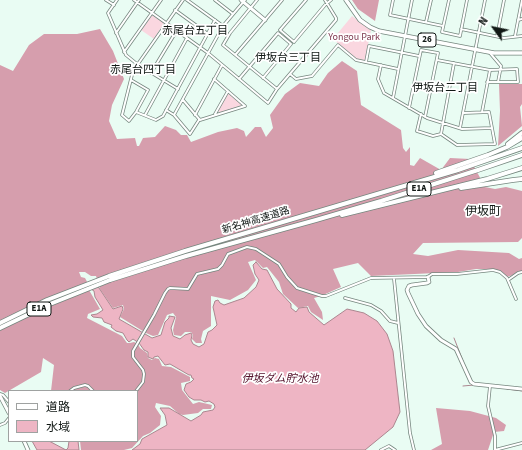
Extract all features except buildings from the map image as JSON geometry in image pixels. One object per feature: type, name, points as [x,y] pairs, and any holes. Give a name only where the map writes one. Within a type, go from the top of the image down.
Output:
[{"type":"highway","points":[[494,152],[522,133]]},
{"type":"highway","points":[[418,181],[507,147],[522,138]]},
{"type":"highway","name":"新名神高速道路","points":[[0,323],[47,300],[185,251],[486,161],[522,148]]},
{"type":"highway","name":"新名神高速道路","points":[[109,278],[316,220],[522,155]]},
{"type":"highway","points":[[316,220],[497,177],[522,168]]},
{"type":"highway","points":[[419,196],[507,180],[522,180]]},
{"type":"highway","name":"新名神高速道路","points":[[0,328],[78,290]]},
{"type":"main road","name":"26","points":[[346,0],[354,13],[365,24],[379,31],[490,53],[522,53]]},
{"type":"street","points":[[106,0],[114,6]]},
{"type":"street","points":[[118,0],[108,13],[124,52],[128,58],[178,88]]},
{"type":"street","points":[[134,0],[138,1],[166,23],[201,47],[268,103],[277,89],[336,19],[325,0]]},
{"type":"street","points":[[124,52],[161,0]]},
{"type":"street","points":[[131,80],[148,90],[136,112],[129,121],[122,115],[133,71],[183,0]]},
{"type":"street","points":[[187,0],[223,26]]},
{"type":"street","points":[[214,0],[233,14]]},
{"type":"street","points":[[258,0],[230,33],[223,45],[236,54],[277,89]]},
{"type":"street","points":[[236,54],[282,0]]},
{"type":"street","points":[[306,0],[280,30],[294,42],[331,0]]},
{"type":"street","points":[[394,0],[390,15],[444,26]]},
{"type":"street","points":[[393,98],[412,0]]},
{"type":"street","points":[[426,22],[430,0]]},
{"type":"street","points":[[448,0],[442,32],[460,36],[467,0]]},
{"type":"street","points":[[460,128],[485,0]]},
{"type":"street","points":[[497,36],[504,0]]},
{"type":"street","points":[[515,36],[522,0]]},
{"type":"street","points":[[116,33],[138,1]]},
{"type":"street","points":[[174,115],[223,26],[243,1],[265,20]]},
{"type":"street","points":[[176,10],[208,34]]},
{"type":"street","points":[[518,20],[522,19]]},
{"type":"street","points":[[136,112],[156,120],[163,116],[215,20]]},
{"type":"street","points":[[461,29],[504,38],[522,36]]},
{"type":"street","points":[[151,73],[177,30]]},
{"type":"street","points":[[239,79],[278,33],[291,44],[263,78]]},
{"type":"street","points":[[145,115],[187,38]]},
{"type":"street","points":[[290,74],[296,79],[312,76],[338,45],[356,60],[398,69]]},
{"type":"street","points":[[366,62],[369,46],[419,56]]},
{"type":"street","points":[[409,108],[421,50],[438,53],[426,117]]},
{"type":"street","points":[[490,53],[501,66],[498,82]]},
{"type":"street","points":[[437,60],[490,70],[517,69],[518,82],[487,82]]},
{"type":"street","points":[[440,134],[454,63]]},
{"type":"street","points":[[195,115],[222,64]]},
{"type":"street","points":[[381,65],[378,79],[384,93],[409,108],[426,117],[460,128],[492,128]]},
{"type":"street","points":[[482,112],[490,70]]},
{"type":"street","points":[[166,110],[174,115],[190,134],[200,120],[245,106],[214,79]]},
{"type":"street","points":[[215,115],[228,91]]},
{"type":"street","points":[[182,100],[200,120]]},
{"type":"street","points":[[421,114],[417,131],[433,136],[440,134],[457,145],[495,144],[489,112],[463,113]]},
{"type":"street","points":[[137,390],[143,382],[144,374],[143,370],[133,357],[133,351],[168,288],[188,289],[197,274],[218,268],[222,265],[228,254],[247,247],[258,250],[279,264],[287,277],[297,288],[323,296],[371,278],[394,279],[428,277],[432,274],[458,274],[492,270],[500,272],[508,280],[516,299]]},
{"type":"street","points":[[508,280],[522,272]]},
{"type":"street","points":[[428,277],[429,282],[412,284],[407,290],[420,318],[428,328],[441,340],[456,349],[471,382],[474,384],[522,389]]},
{"type":"street","points":[[394,279],[410,428],[414,450]]},
{"type":"street","points":[[345,298],[371,305],[381,311],[390,321],[398,323]]},
{"type":"street","points":[[71,390],[85,385],[92,390]]},
{"type":"street","points":[[490,386],[488,406],[495,436],[495,450],[522,443]]},
{"type":"street","points":[[0,395],[3,395],[8,401]]},
{"type":"street","points":[[0,395],[8,412]]},
{"type":"street","points":[[0,425],[5,423],[8,419]]},
{"type":"street","points":[[381,450],[389,446],[395,450]]},
{"type":"green space","points":[[152,15],[164,23],[154,39],[141,30]]},
{"type":"green space","name":"Yongou Park","points":[[352,16],[371,30],[364,61],[356,59],[333,39]]},
{"type":"green space","points":[[228,93],[242,104],[241,106],[220,113],[218,111]]},
{"type":"shaded area","points":[[352,0],[379,0],[375,21],[358,9]]},
{"type":"shaded area","points":[[100,29],[113,51],[124,79],[112,105],[109,121],[117,139],[135,138],[137,146],[139,146],[143,138],[155,137],[165,126],[176,130],[181,135],[187,135],[191,142],[218,132],[237,128],[244,131],[246,137],[255,127],[261,127],[266,137],[273,128],[270,115],[285,94],[300,83],[319,86],[328,73],[342,61],[357,71],[361,105],[401,130],[403,148],[406,152],[410,147],[410,165],[414,166],[420,158],[441,170],[450,158],[470,159],[485,187],[495,189],[506,187],[522,191],[522,238],[518,242],[423,243],[413,254],[428,256],[458,250],[509,253],[519,259],[522,258],[522,272],[507,277],[493,269],[371,276],[358,263],[333,269],[341,287],[314,298],[322,312],[323,320],[311,312],[308,306],[298,308],[283,294],[279,282],[267,267],[263,268],[255,260],[248,262],[256,280],[248,290],[230,300],[211,296],[211,326],[203,331],[201,339],[202,343],[196,343],[192,339],[193,335],[191,332],[185,332],[181,336],[174,335],[173,330],[176,317],[173,313],[167,315],[158,335],[153,336],[146,333],[120,317],[124,309],[123,305],[113,308],[100,289],[96,276],[91,276],[85,272],[79,272],[81,277],[85,278],[90,287],[89,290],[100,309],[88,314],[87,318],[122,336],[127,343],[134,342],[138,344],[140,348],[147,353],[148,358],[152,360],[155,358],[159,359],[162,366],[171,367],[190,377],[190,381],[181,383],[182,390],[193,404],[199,402],[212,405],[211,409],[203,409],[198,413],[183,415],[179,414],[170,406],[156,403],[155,407],[161,416],[160,425],[150,433],[143,436],[138,441],[138,390],[51,390],[54,365],[43,358],[41,372],[5,393],[0,390],[0,65],[13,71],[29,45],[44,34],[77,34]]},
{"type":"shaded area","points":[[499,84],[522,84],[522,104],[520,107],[522,126],[498,146],[500,111]]},
{"type":"shaded area","points":[[436,408],[470,411],[496,418],[506,425],[504,431],[494,432],[488,450],[431,450],[442,444]]},
{"type":"shaded area","points":[[80,442],[138,442],[132,448],[124,450],[81,450]]},
{"type":"water","name":"伊坂ダム貯水池","points":[[256,262],[262,269],[267,270],[277,289],[291,304],[291,308],[296,312],[299,308],[307,307],[309,312],[324,325],[347,309],[364,313],[377,321],[387,334],[393,351],[400,412],[393,427],[365,450],[132,450],[140,444],[142,439],[167,425],[165,415],[160,408],[169,408],[191,421],[203,412],[213,410],[215,407],[214,404],[209,401],[205,402],[201,400],[194,400],[189,397],[184,390],[186,384],[194,379],[191,375],[170,364],[165,365],[158,356],[154,357],[153,359],[148,357],[148,352],[144,350],[139,343],[133,339],[129,342],[123,333],[116,331],[111,327],[112,325],[104,322],[102,318],[93,317],[91,315],[97,314],[103,310],[95,297],[94,291],[91,289],[92,280],[113,309],[122,306],[123,309],[119,319],[152,338],[161,335],[165,322],[169,316],[175,317],[171,328],[173,336],[180,339],[191,333],[191,340],[193,344],[199,347],[204,344],[208,332],[217,325],[213,307],[215,301],[218,300],[224,305],[244,298],[256,287],[259,280],[255,274],[253,265]]},
{"type":"water","points":[[33,442],[51,442],[66,450],[37,450]]},
{"type":"water","points":[[69,442],[78,442],[79,450],[66,450],[68,448]]},
{"type":"waterway","points":[[454,338],[463,361]]},
{"type":"waterway","points":[[463,386],[474,385]]},
{"type":"waterway","points":[[507,389],[522,391]]},
{"type":"district","name":"赤尾台五丁目","points":[[195,32]]},
{"type":"district","name":"伊坂台三丁目","points":[[288,59]]},
{"type":"district","name":"赤尾台四丁目","points":[[143,71]]},
{"type":"district","name":"伊坂台二丁目","points":[[445,89]]},
{"type":"district","name":"伊坂町","points":[[483,212]]}]
